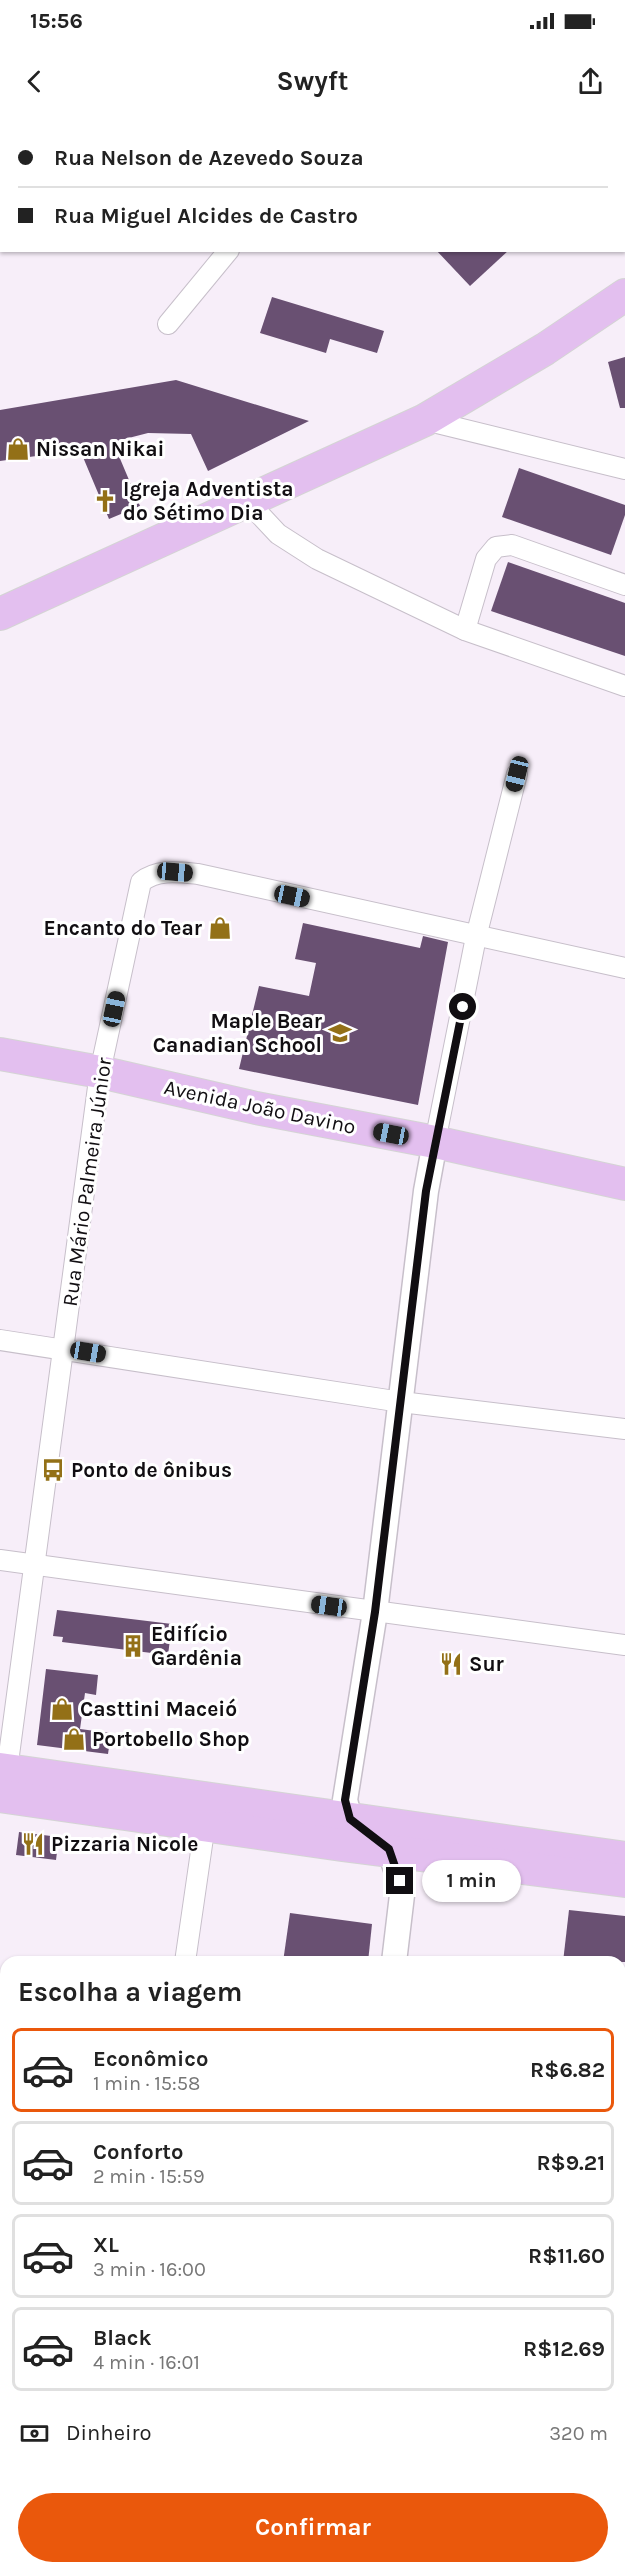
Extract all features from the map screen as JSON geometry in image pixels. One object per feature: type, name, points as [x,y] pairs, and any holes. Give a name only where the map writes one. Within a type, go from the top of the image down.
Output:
[{"type":"main road","points":[[0,614],[424,420],[544,349],[625,295]]},
{"type":"main road","name":"Avenida João Davino","points":[[0,1054],[100,1072],[256,1108],[435,1142],[625,1184]]},
{"type":"main road","points":[[2,1787],[350,1819],[625,1858]]},
{"type":"main road","points":[[2,1787],[205,1824],[625,1881]]},
{"type":"street","points":[[168,324],[227,252]]},
{"type":"street","points":[[424,420],[625,470]]},
{"type":"street","points":[[248,502],[278,534],[316,559],[465,630],[625,686]]},
{"type":"street","points":[[465,630],[486,559],[496,547],[512,545],[625,585]]},
{"type":"street","points":[[395,1956],[402,1895],[389,1849],[350,1819],[345,1800],[375,1612],[426,1191],[476,937],[517,774]]},
{"type":"street","name":"Rua Mário Palmeira Júnior","points":[[2,1787],[36,1565],[100,1072],[141,882],[150,874],[198,874],[476,937]]},
{"type":"street","points":[[476,937],[625,968]]},
{"type":"street","points":[[0,1340],[65,1348],[401,1402],[625,1429]]},
{"type":"street","points":[[0,1560],[625,1646]]},
{"type":"street","points":[[186,1956],[205,1824]]},
{"type":"building","points":[[438,252],[507,252],[470,286]]},
{"type":"building","points":[[272,297],[384,331],[377,353],[330,339],[326,353],[260,333]]},
{"type":"building","points":[[625,357],[625,408],[620,408],[608,362]]},
{"type":"building","points":[[176,380],[309,421],[208,471],[191,434],[148,433],[113,442],[140,506],[109,519],[80,450],[0,461],[0,410]]},
{"type":"building","points":[[519,468],[625,505],[625,515],[611,555],[502,517]]},
{"type":"building","points":[[508,562],[625,603],[625,656],[491,611]]},
{"type":"building","name":"Maple Bear Canadian School","points":[[303,923],[420,948],[423,936],[448,942],[418,1105],[239,1069],[259,986],[309,996],[316,963],[295,959]]},
{"type":"building","name":"Edifício Gardênia","points":[[57,1610],[172,1624],[168,1655],[62,1642],[63,1637],[53,1636]]},
{"type":"building","points":[[46,1669],[98,1675],[96,1695],[85,1693],[80,1729],[111,1733],[108,1754],[37,1745]]},
{"type":"building","points":[[19,1832],[59,1837],[56,1860],[16,1855]]},
{"type":"building","points":[[569,1910],[625,1916],[625,1956],[564,1956]]},
{"type":"building","points":[[290,1913],[372,1924],[369,1956],[284,1956]]},
{"type":"place","name":"Nissan Nikai","points":[[18,449]]},
{"type":"place","name":"Igreja Adventista do Sétimo Dia","points":[[105,501]]},
{"type":"place","name":"Encanto do Tear","points":[[220,928]]},
{"type":"place","name":"Maple Bear Canadian School","points":[[340,1033]]},
{"type":"place","name":"Ponto de ônibus","points":[[53,1470]]},
{"type":"place","name":"Edifício Gardênia","points":[[133,1646]]},
{"type":"place","name":"Sur","points":[[451,1664]]},
{"type":"place","name":"Casttini Maceió","points":[[62,1709]]},
{"type":"place","name":"Portobello Shop","points":[[74,1739]]},
{"type":"place","name":"Pizzaria Nicole","points":[[33,1844]]},
{"type":"route","points":[[400,1881],[389,1849],[350,1819],[345,1800],[375,1612],[426,1191],[463,1007]]}]
